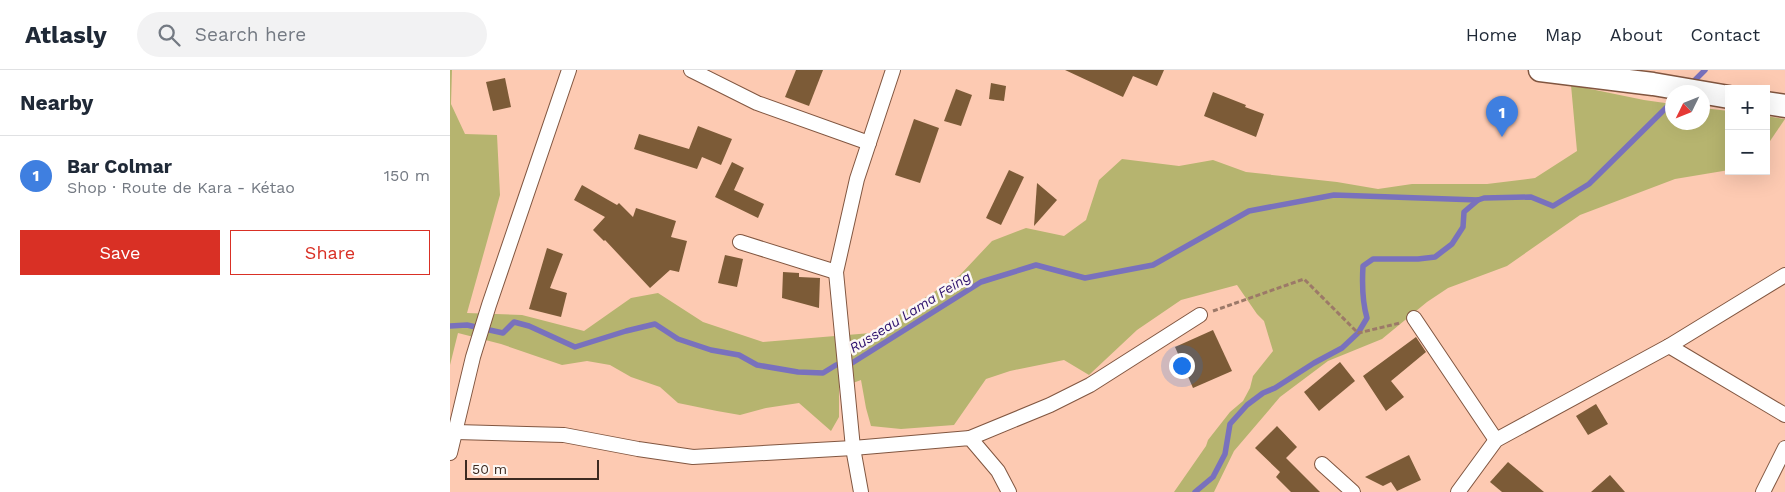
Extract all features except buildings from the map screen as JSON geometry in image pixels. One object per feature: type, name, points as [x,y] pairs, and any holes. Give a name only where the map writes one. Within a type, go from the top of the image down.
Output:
[{"type":"main road","points":[[1542,70],[1652,84],[1725,96]]},
{"type":"main road","points":[[1770,104],[1785,106]]},
{"type":"street","points":[[450,453],[473,357],[489,305],[569,70]]},
{"type":"street","points":[[691,70],[757,103],[869,143]]},
{"type":"street","points":[[861,492],[853,448],[836,272],[857,179],[894,70]]},
{"type":"street","points":[[740,242],[836,272]]},
{"type":"street","points":[[1458,492],[1496,440],[1669,346],[1785,275]]},
{"type":"street","points":[[456,432],[564,434],[638,449],[693,456],[853,448],[970,438],[1050,405],[1090,385],[1200,315]]},
{"type":"street","points":[[1414,318],[1496,440]]},
{"type":"street","points":[[1669,346],[1785,415]]},
{"type":"street","points":[[970,438],[998,471],[1009,492]]},
{"type":"street","points":[[1763,492],[1785,448]]},
{"type":"street","points":[[1322,464],[1353,492]]},
{"type":"path","points":[[1200,315],[1304,279],[1358,333],[1414,318]]},
{"type":"shaded area","points":[[450,70],[452,70],[451,104],[465,134],[497,135],[500,195],[467,313],[522,315],[584,331],[631,298],[658,293],[703,322],[763,342],[871,333],[960,275],[992,241],[1026,228],[1064,236],[1086,220],[1099,180],[1122,159],[1179,166],[1213,160],[1246,172],[1337,182],[1378,189],[1412,184],[1487,184],[1535,178],[1577,151],[1571,85],[1665,103],[1665,130],[1710,130],[1710,109],[1725,111],[1725,171],[1675,179],[1580,215],[1507,266],[1448,288],[1427,302],[1382,339],[1328,361],[1280,397],[1234,451],[1214,492],[1174,492],[1206,446],[1208,440],[1230,412],[1243,401],[1250,388],[1253,376],[1273,351],[1264,321],[1237,285],[1181,300],[1137,330],[1089,375],[1064,360],[1010,371],[986,379],[954,425],[901,429],[871,426],[861,380],[839,388],[839,417],[831,431],[799,403],[766,408],[740,415],[678,403],[660,387],[631,377],[610,365],[587,361],[562,365],[501,344],[458,333],[450,365]]},
{"type":"shaded area","points":[[1770,117],[1785,119],[1770,141]]},
{"type":"waterway","points":[[1691,84],[1705,70]]},
{"type":"waterway","name":"Russeau Lama Feing","points":[[450,326],[467,325],[503,333],[514,322],[529,326],[575,347],[655,324],[678,339],[711,350],[739,355],[757,365],[798,372],[823,373],[836,365],[852,363],[981,282],[1036,265],[1085,278],[1153,265],[1249,211],[1334,195],[1478,200],[1484,198],[1531,197],[1553,206],[1589,184],[1665,109]]},
{"type":"waterway","name":"Russeau Lama Feing","points":[[1195,492],[1213,477],[1225,454],[1230,424],[1247,405],[1263,393],[1275,388],[1342,348],[1358,333],[1367,318],[1364,305],[1363,266],[1373,259],[1435,257],[1452,244],[1463,227],[1464,212],[1478,200]]},
{"type":"place","name":"Bar Colmar","points":[[1502,137]]}]
